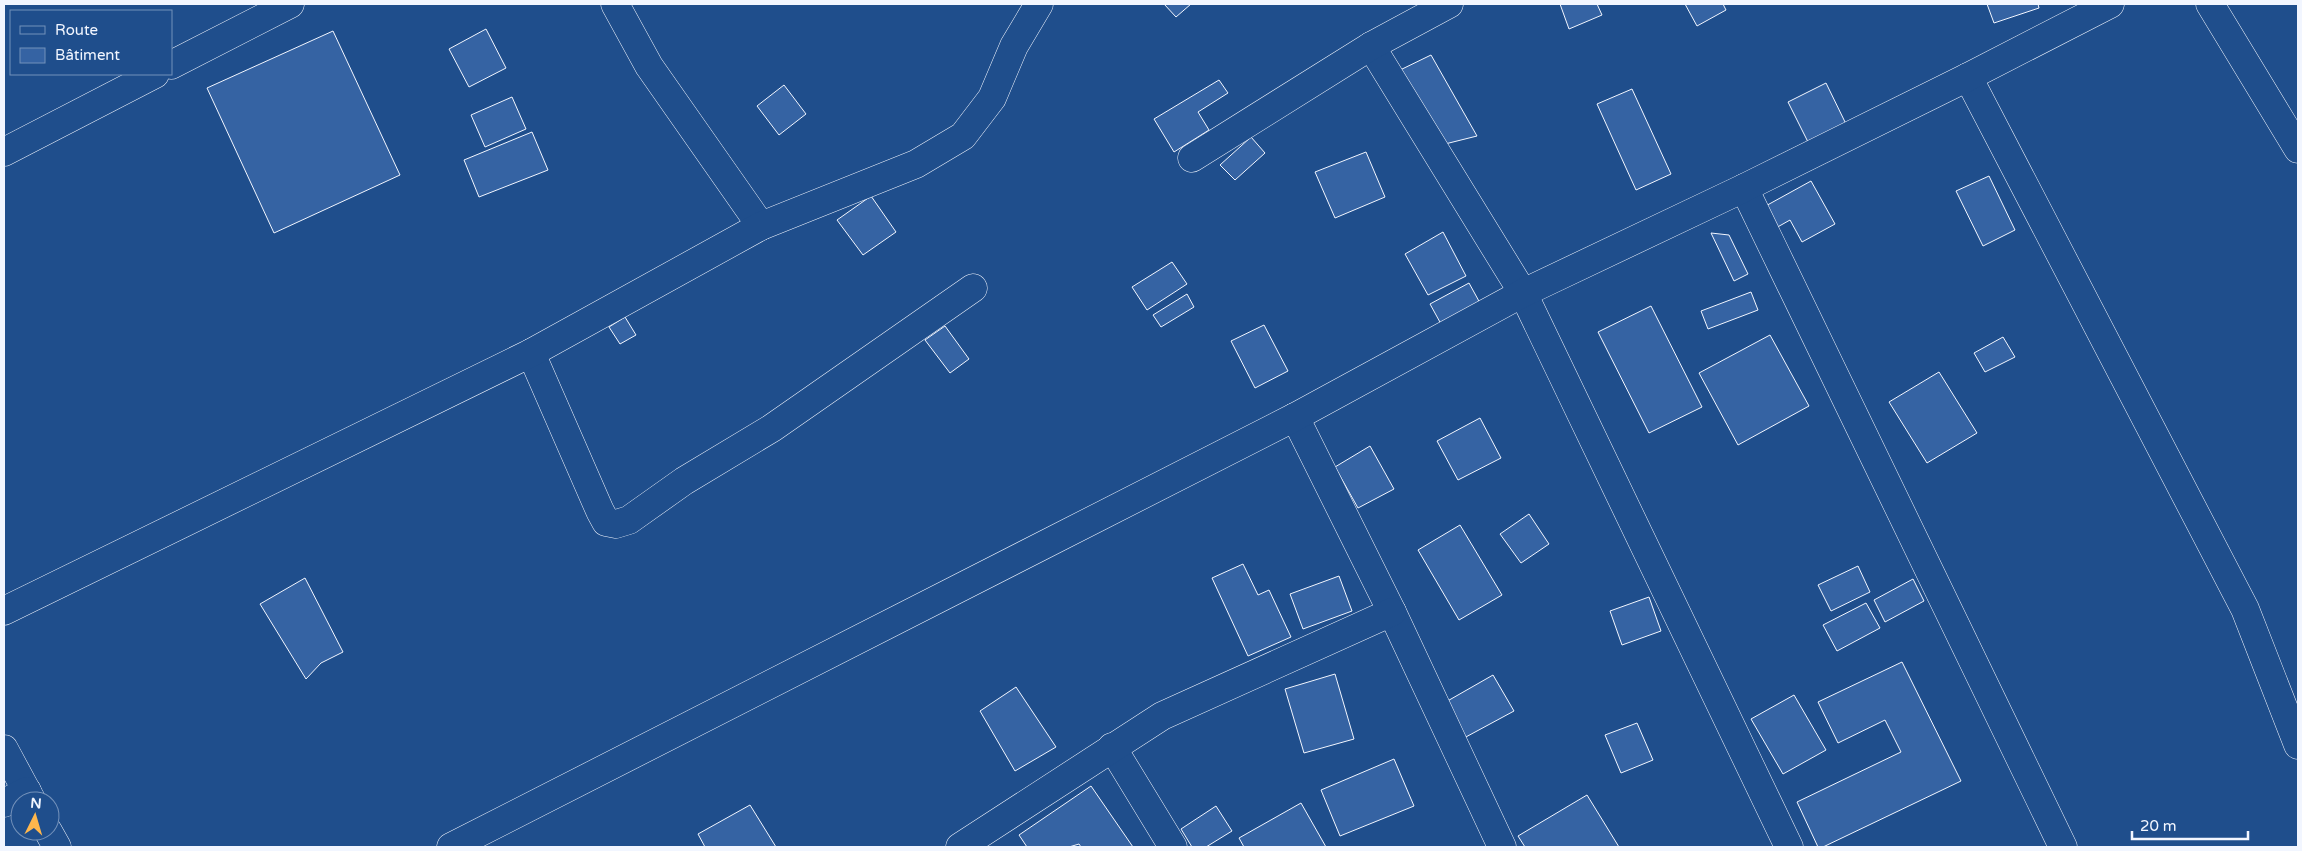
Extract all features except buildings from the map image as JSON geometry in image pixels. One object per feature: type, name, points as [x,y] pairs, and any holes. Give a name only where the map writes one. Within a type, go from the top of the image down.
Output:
[{"type":"street","points":[[172,64],[290,4]]},
{"type":"street","points":[[615,4],[649,66],[761,226]]},
{"type":"street","points":[[1192,158],[1371,46],[1449,4]]},
{"type":"street","points":[[451,847],[1295,417],[1523,293],[1744,188],[2110,4]]},
{"type":"street","points":[[2210,4],[2298,149]]},
{"type":"street","points":[[4,611],[531,353],[761,226],[916,164],[963,136],[992,98],[1014,46],[1026,11]]},
{"type":"street","points":[[1371,46],[1523,293],[1789,847]]},
{"type":"street","points":[[4,152],[153,75]]},
{"type":"street","points":[[1968,77],[2245,609],[2298,745]]},
{"type":"street","points":[[1744,188],[2063,847]]},
{"type":"street","points":[[531,353],[600,511],[606,522],[616,524],[630,520],[684,481],[772,428],[973,288]]},
{"type":"street","points":[[1295,417],[1392,612],[1502,847]]},
{"type":"street","points":[[960,847],[1162,716],[1392,612]]},
{"type":"street","points":[[1112,747],[1173,847]]},
{"type":"street","points":[[4,749],[19,791]]}]
